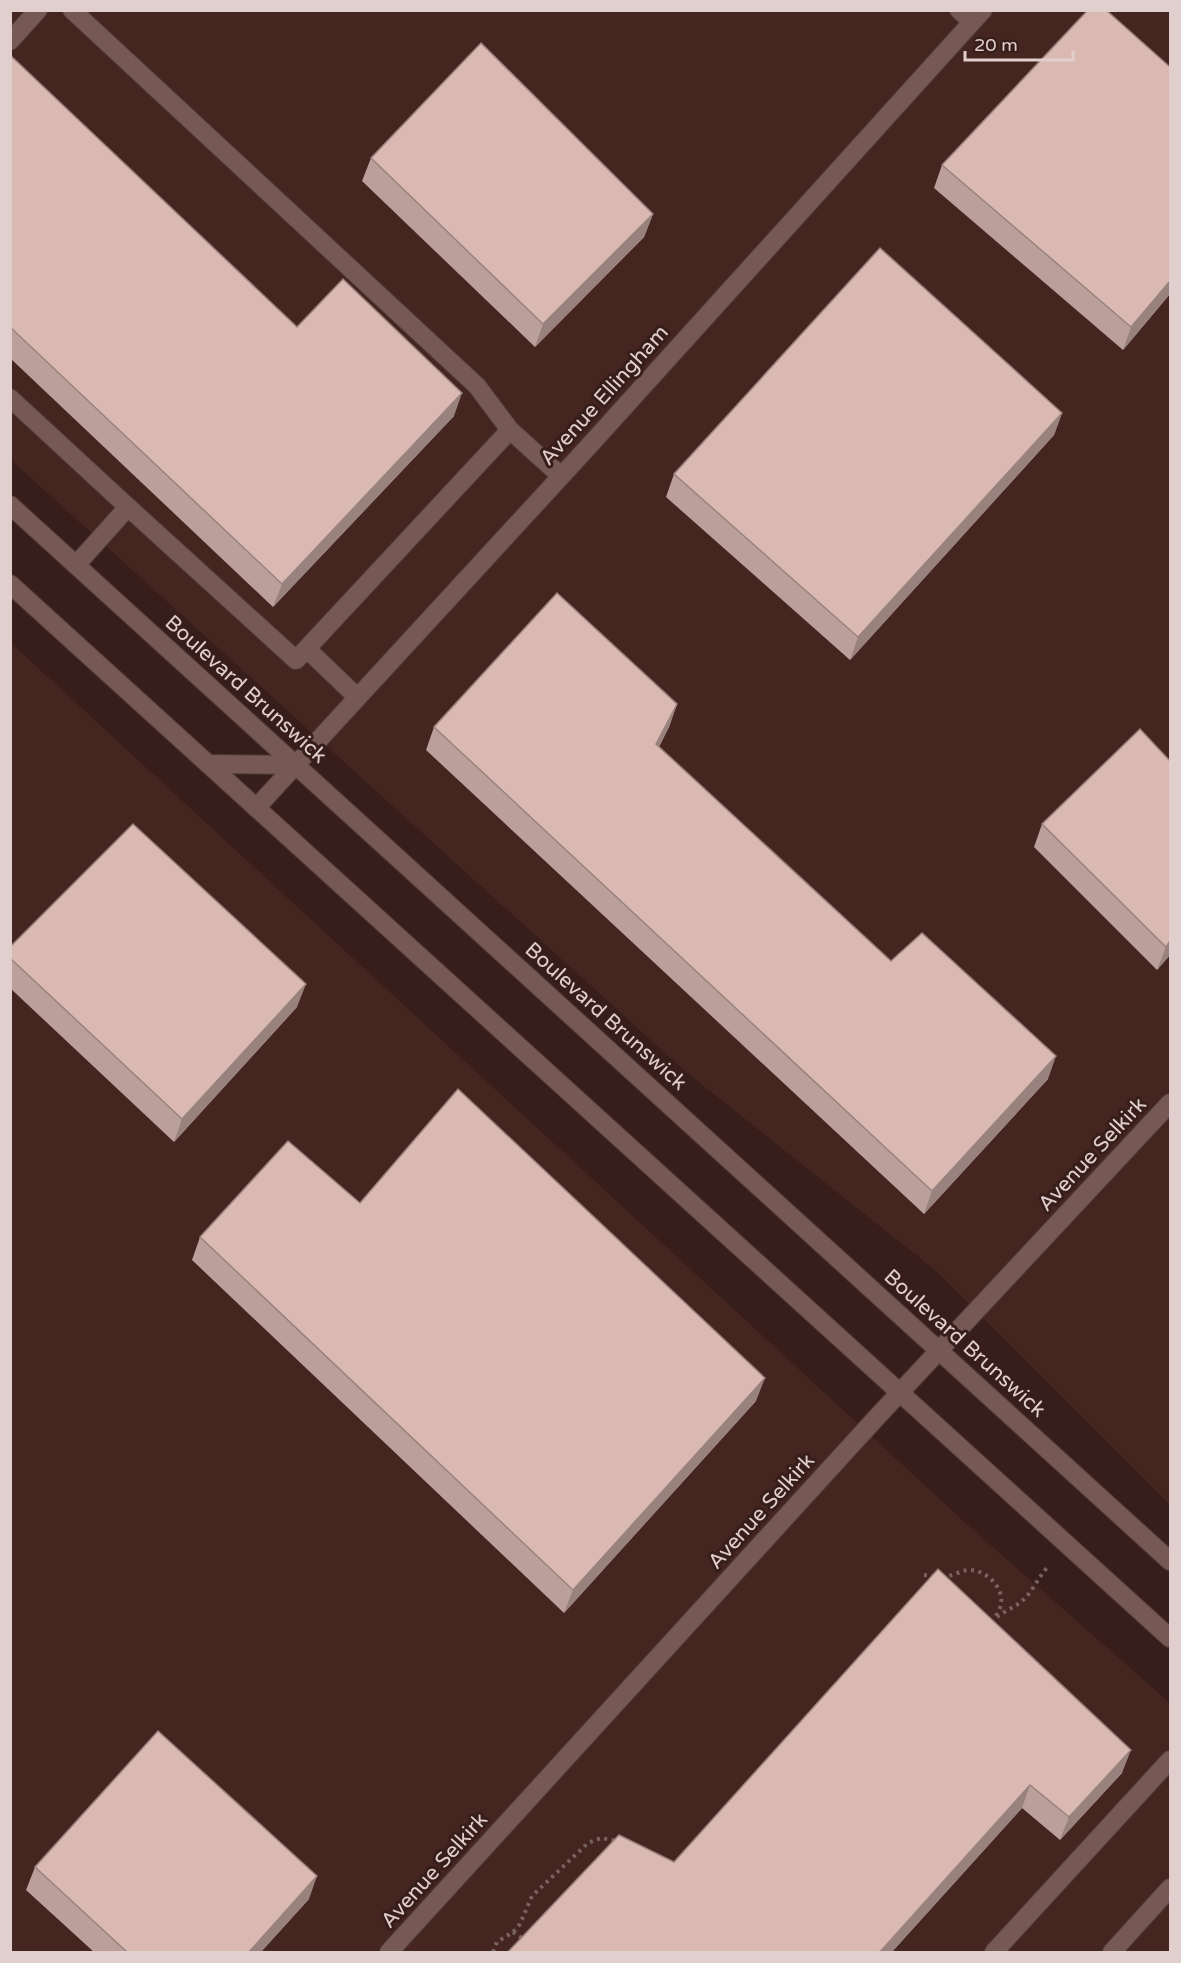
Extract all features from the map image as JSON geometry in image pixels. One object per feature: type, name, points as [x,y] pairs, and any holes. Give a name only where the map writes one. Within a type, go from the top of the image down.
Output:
[{"type":"street","points":[[10,41],[38,10]]},
{"type":"street","points":[[72,10],[477,386],[510,430],[561,476]]},
{"type":"street","name":"Avenue Ellingham","points":[[256,807],[561,476],[971,14]]},
{"type":"street","points":[[10,398],[296,660],[510,430]]},
{"type":"street","name":"Boulevard Brunswick","points":[[10,505],[1170,1561]]},
{"type":"street","points":[[76,565],[128,507]]},
{"type":"street","points":[[10,584],[1170,1638]]},
{"type":"street","points":[[307,649],[357,697]]},
{"type":"street","points":[[208,764],[295,765]]},
{"type":"street","name":"Avenue Selkirk","points":[[391,1952],[900,1392],[1170,1103]]},
{"type":"street","points":[[994,1953],[1170,1760]]},
{"type":"street","points":[[1112,1953],[1170,1888]]},
{"type":"path","points":[[924,1575],[947,1577],[970,1570],[983,1574],[993,1581],[1000,1592],[1000,1605],[995,1618],[1022,1601],[1031,1591],[1039,1575],[1049,1566]]},
{"type":"path","points":[[493,1953],[497,1942],[513,1932],[520,1924],[531,1896],[588,1843],[601,1838],[613,1839],[621,1843]]},
{"type":"path","points":[[513,1932],[525,1940]]},
{"type":"shaded area","points":[[10,11],[1170,11],[1170,1505],[935,1270],[686,1072],[11,460]]},
{"type":"shaded area","points":[[10,642],[969,1526],[1170,1703],[1170,1952],[11,1952]]},
{"type":"building","points":[[1088,10],[1106,10],[1170,67],[1170,281],[1131,327],[942,165]]},
{"type":"building","points":[[481,43],[653,214],[543,324],[371,158]]},
{"type":"building","points":[[10,55],[297,327],[343,279],[462,393],[282,584],[10,327]]},
{"type":"building","points":[[880,248],[1062,413],[858,637],[674,474]]},
{"type":"building","points":[[557,593],[677,704],[656,744],[891,961],[922,933],[1056,1056],[932,1191],[434,727]]},
{"type":"building","points":[[1140,729],[1170,761],[1170,941],[1166,947],[1042,824]]},
{"type":"building","points":[[133,824],[306,984],[182,1119],[10,958],[10,947]]},
{"type":"building","points":[[458,1089],[765,1378],[573,1590],[200,1237],[288,1141],[360,1203]]},
{"type":"building","points":[[938,1569],[1131,1750],[1069,1817],[1030,1785],[879,1953],[507,1953],[619,1835],[674,1862]]},
{"type":"building","points":[[158,1731],[317,1876],[248,1953],[128,1953],[35,1867]]}]
